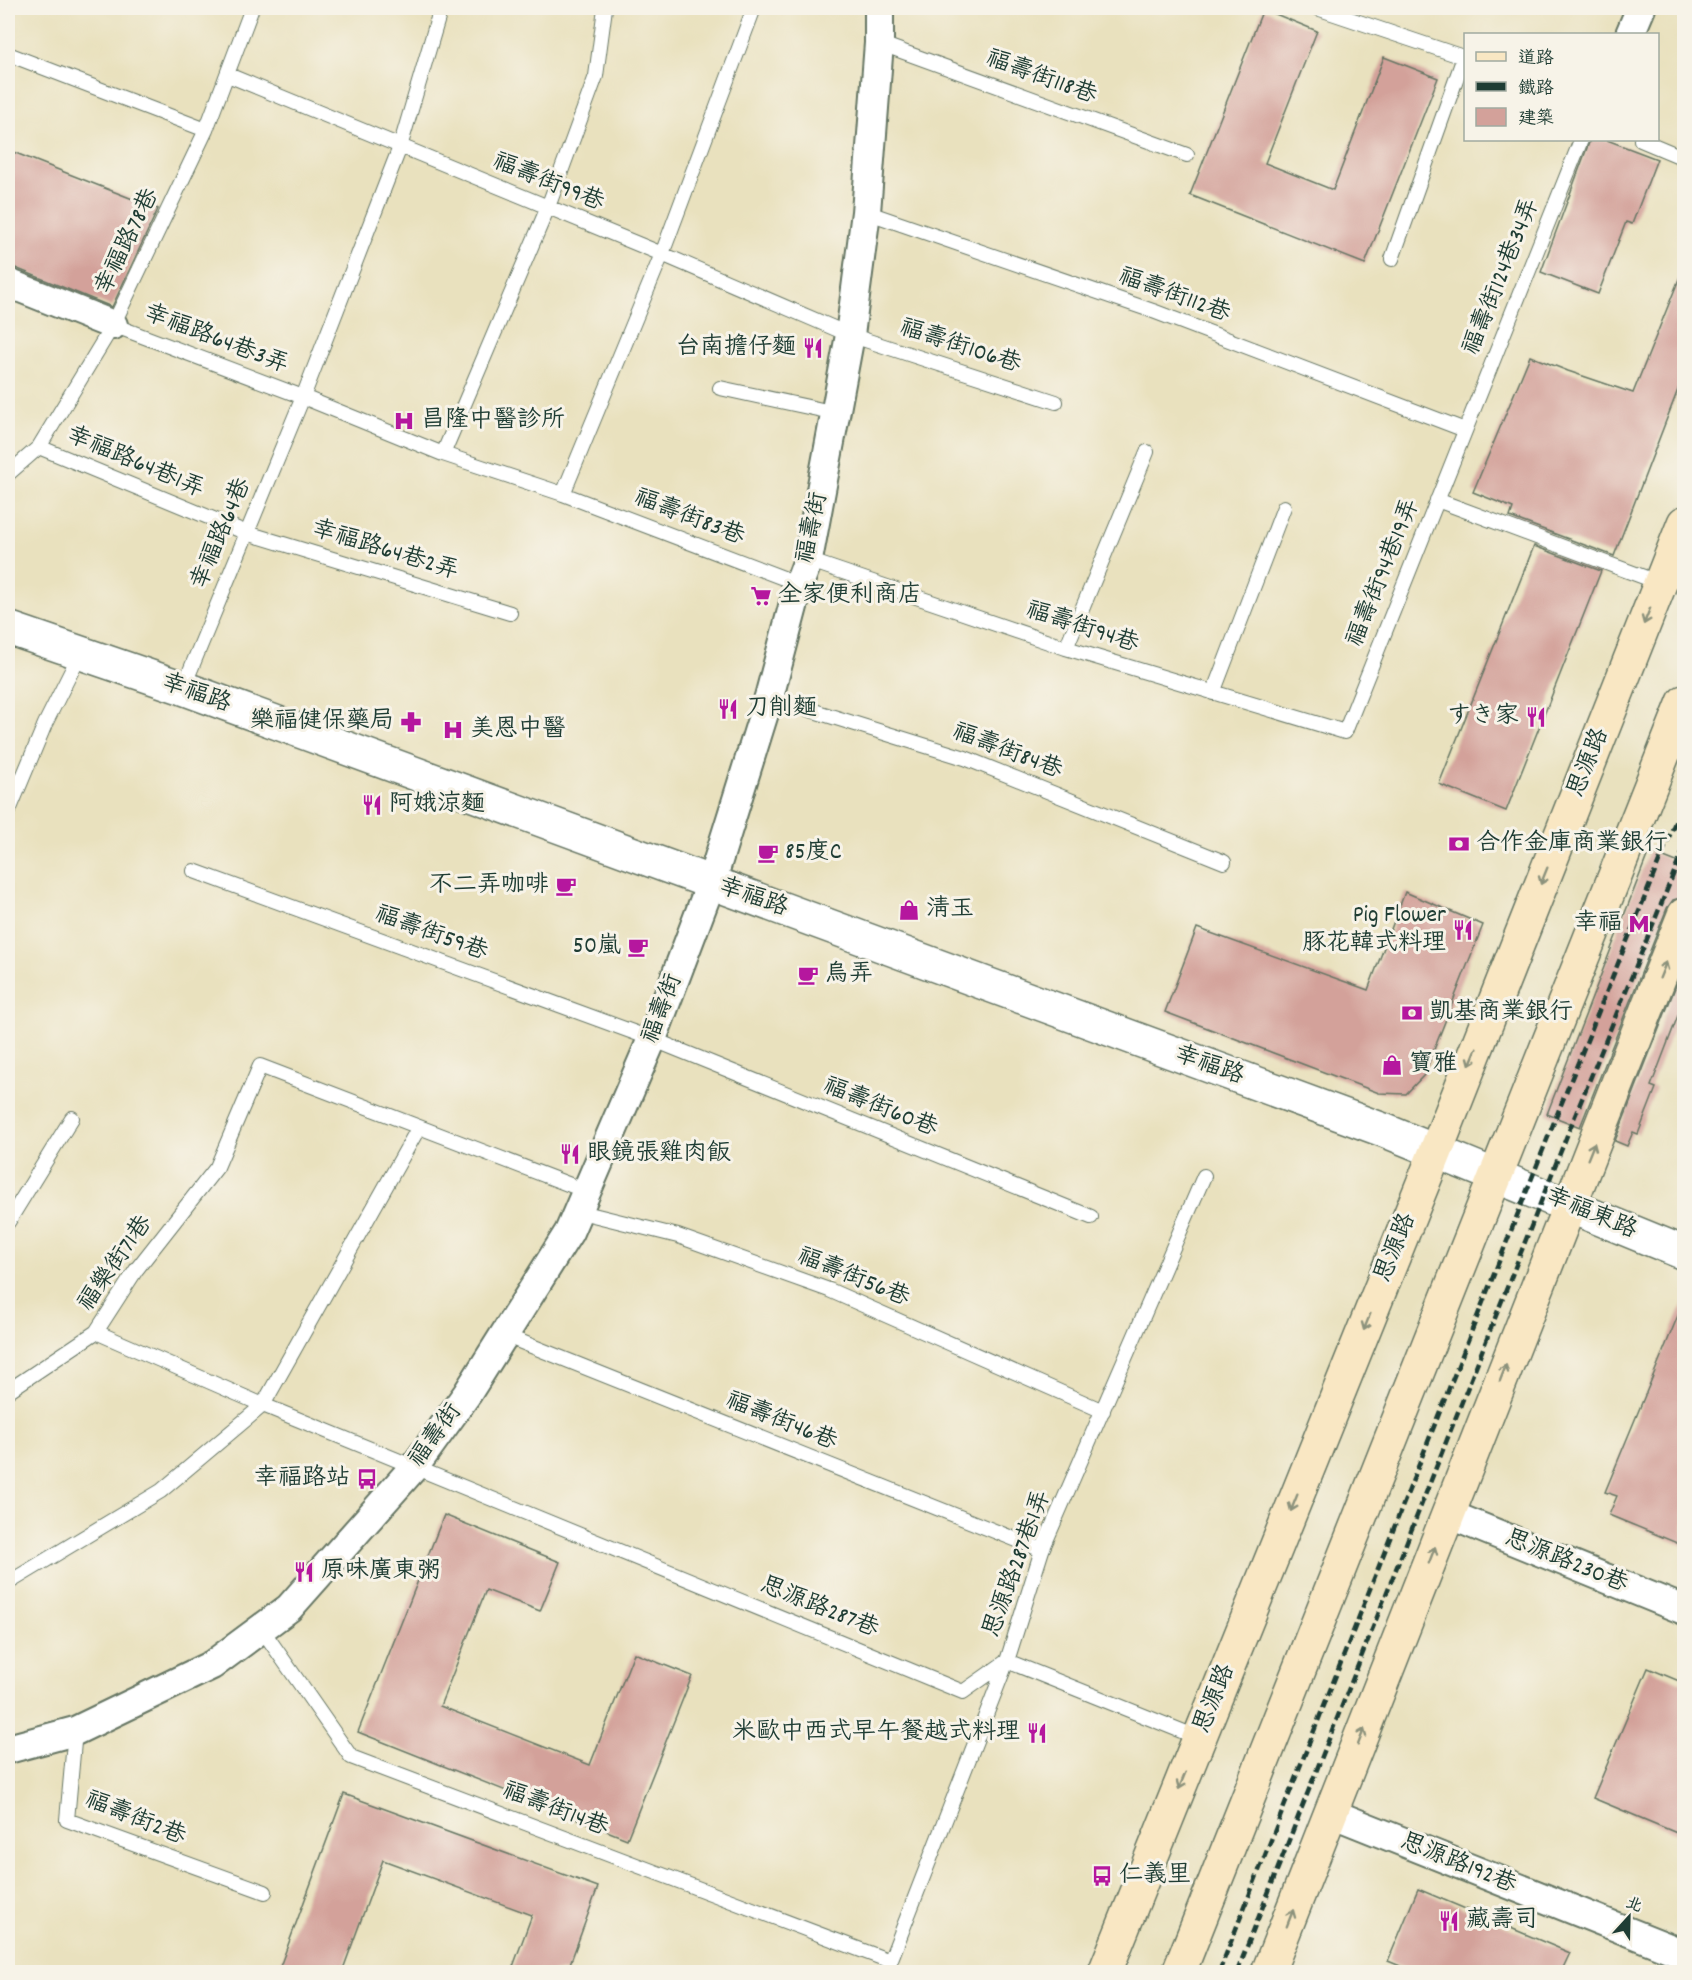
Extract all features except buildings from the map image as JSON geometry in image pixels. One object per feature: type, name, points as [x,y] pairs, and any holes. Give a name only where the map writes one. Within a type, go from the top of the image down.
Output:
[{"type":"main road","name":"思源路","points":[[1105,1972],[1436,1151],[1684,523]]},
{"type":"main road","points":[[1179,1972],[1684,702]]},
{"type":"main road","points":[[1269,1972],[1684,915]]},
{"type":"street","name":"福壽街","points":[[8,1749],[75,1731],[212,1665],[289,1608],[415,1466],[467,1394],[569,1232],[652,1039],[711,883],[769,697],[804,572],[850,335],[866,212],[879,43],[879,8]]},
{"type":"street","points":[[1630,33],[1641,8]]},
{"type":"street","points":[[8,283],[113,325]]},
{"type":"street","name":"幸福路","points":[[8,628],[183,688],[1497,1175]]},
{"type":"street","name":"幸福東路","points":[[1497,1175],[1684,1253]]},
{"type":"street","name":"思源路230巷","points":[[1448,1514],[1684,1610]]},
{"type":"street","name":"思源路192巷","points":[[1331,1813],[1684,1954]]},
{"type":"lane","name":"幸福路78巷","points":[[8,474],[39,447],[113,325],[206,130],[252,8]]},
{"type":"lane","name":"幸福路64巷","points":[[183,688],[303,397],[400,147],[441,8]]},
{"type":"lane","points":[[443,454],[548,207],[596,76],[605,8]]},
{"type":"lane","points":[[563,494],[662,254],[754,8]]},
{"type":"lane","points":[[1317,8],[1464,58]]},
{"type":"lane","name":"福壽街118巷","points":[[879,43],[1188,155]]},
{"type":"lane","points":[[8,54],[206,130]]},
{"type":"lane","points":[[1392,259],[1464,61]]},
{"type":"lane","name":"福壽街99巷","points":[[228,75],[662,254],[850,335]]},
{"type":"lane","name":"福壽街124巷34弄","points":[[1465,430],[1581,141]]},
{"type":"lane","points":[[1643,141],[1684,158]]},
{"type":"lane","name":"福壽街112巷","points":[[866,212],[1153,311],[1465,430]]},
{"type":"lane","name":"幸福路64巷3弄","points":[[113,325],[303,397],[443,454]]},
{"type":"lane","name":"福壽街106巷","points":[[850,335],[1056,402]]},
{"type":"lane","points":[[720,388],[836,413]]},
{"type":"lane","name":"福壽街94巷19弄","points":[[1345,732],[1465,430]]},
{"type":"lane","name":"幸福路64巷1弄","points":[[39,447],[247,534]]},
{"type":"lane","points":[[1066,648],[1147,452]]},
{"type":"lane","name":"福壽街83巷","points":[[443,454],[804,572]]},
{"type":"lane","points":[[1437,500],[1660,583]]},
{"type":"lane","points":[[1213,693],[1284,507]]},
{"type":"lane","name":"幸福路64巷2弄","points":[[247,534],[510,613]]},
{"type":"lane","name":"福壽街94巷","points":[[804,572],[1345,732]]},
{"type":"lane","points":[[8,813],[45,724],[80,654]]},
{"type":"lane","name":"福壽街84巷","points":[[769,697],[965,758],[1224,861]]},
{"type":"lane","name":"福壽街59巷","points":[[194,871],[652,1039]]},
{"type":"lane","name":"福壽街60巷","points":[[652,1039],[1091,1217]]},
{"type":"lane","name":"福樂街71巷","points":[[8,1391],[96,1332],[136,1270],[217,1167],[260,1066],[419,1127]]},
{"type":"lane","points":[[8,1222],[72,1119]]},
{"type":"lane","points":[[8,1583],[161,1491],[263,1405],[419,1127]]},
{"type":"lane","name":"福壽街56巷","points":[[419,1127],[582,1201],[829,1290],[1103,1411]]},
{"type":"lane","name":"思源路287巷1弄","points":[[888,1967],[1007,1661],[1042,1550],[1204,1176]]},
{"type":"lane","points":[[96,1332],[263,1405],[415,1466]]},
{"type":"lane","name":"福壽街46巷","points":[[504,1335],[1042,1550]]},
{"type":"lane","name":"思源路287巷","points":[[415,1466],[963,1692],[1007,1661]]},
{"type":"lane","name":"福壽街14巷","points":[[261,1628],[351,1757],[888,1967]]},
{"type":"lane","points":[[1007,1661],[1199,1738]]},
{"type":"lane","name":"福壽街2巷","points":[[75,1731],[67,1820],[266,1892]]},
{"type":"railway","points":[[1219,1972],[1552,1127],[1684,800]]},
{"type":"railway","points":[[1237,1972],[1568,1133],[1684,848]]},
{"type":"place","name":"台南擔仔麵","points":[[813,348]]},
{"type":"place","name":"昌隆中醫診所","points":[[404,421]]},
{"type":"place","name":"全家便利商店","points":[[761,596]]},
{"type":"place","name":"刀削麵","points":[[728,709]]},
{"type":"place","name":"すき家","points":[[1536,717]]},
{"type":"place","name":"樂福健保藥局","points":[[411,722]]},
{"type":"place","name":"美恩中醫","points":[[453,730]]},
{"type":"place","name":"阿娥涼麵","points":[[372,805]]},
{"type":"place","name":"合作金庫商業銀行","points":[[1459,844]]},
{"type":"place","name":"85度C","points":[[768,853]]},
{"type":"place","name":"不二弄咖啡","points":[[566,886]]},
{"type":"place","name":"清玉","points":[[909,910]]},
{"type":"place","name":"幸福","points":[[1639,924]]},
{"type":"place","name":"Pig Flower 豚花韓式料理","points":[[1463,930]]},
{"type":"place","name":"50嵐","points":[[638,947]]},
{"type":"place","name":"烏弄","points":[[808,975]]},
{"type":"place","name":"凱基商業銀行","points":[[1412,1013]]},
{"type":"place","name":"寶雅","points":[[1392,1065]]},
{"type":"place","name":"眼鏡張雞肉飯","points":[[570,1154]]},
{"type":"place","name":"幸福路站","points":[[367,1479]]},
{"type":"place","name":"原味廣東粥","points":[[304,1572]]},
{"type":"place","name":"米歐中西式早午餐越式料理","points":[[1037,1733]]},
{"type":"place","name":"仁義里","points":[[1102,1876]]},
{"type":"place","name":"藏壽司","points":[[1449,1921]]}]
